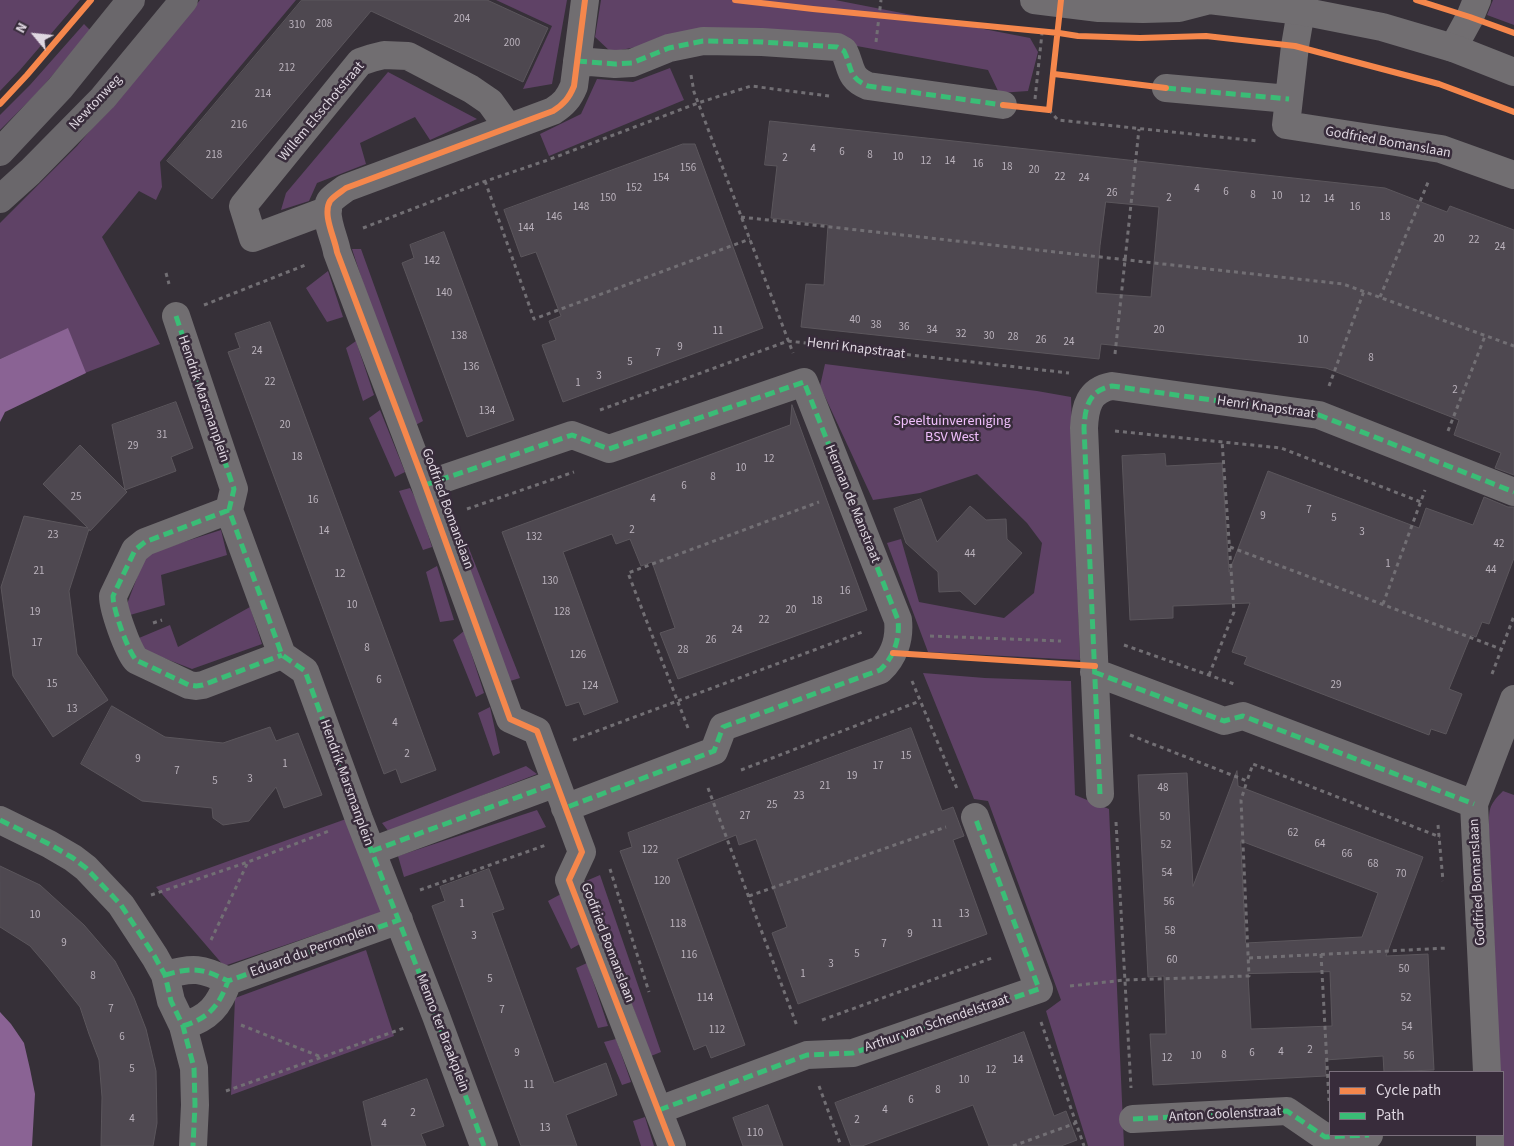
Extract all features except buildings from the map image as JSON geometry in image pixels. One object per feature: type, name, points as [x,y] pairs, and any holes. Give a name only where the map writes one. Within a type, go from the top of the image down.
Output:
[{"type":"main road","points":[[0,152],[60,88],[132,0]]},
{"type":"main road","name":"Newtonweg","points":[[0,199],[30,172],[103,98],[184,0]]},
{"type":"street","points":[[328,210],[330,201],[346,188],[553,111],[563,105],[570,96],[574,86],[585,0]]},
{"type":"street","points":[[1034,0],[1099,8],[1143,10],[1180,8],[1210,0],[1301,11],[1382,27],[1453,48],[1514,72]]},
{"type":"street","points":[[1453,48],[1477,0]]},
{"type":"street","points":[[1286,125],[1301,11]]},
{"type":"street","points":[[577,61],[616,64],[632,63],[669,48],[703,41],[720,40],[837,47],[844,51],[847,56],[851,73],[856,79],[868,86],[1004,105]]},
{"type":"street","name":"Willem Elsschotstraat","points":[[328,210],[253,238],[243,206],[360,62],[384,55],[408,56],[471,89],[490,102],[508,127]]},
{"type":"street","points":[[1166,88],[1289,99]]},
{"type":"street","name":"Godfried Bomanslaan","points":[[1286,125],[1441,149],[1514,175]]},
{"type":"street","name":"Godfried Bomanslaan","points":[[328,210],[328,217],[336,246],[510,719],[537,731],[582,852],[569,880],[672,1146]]},
{"type":"street","name":"Hendrik Marsmanplein","points":[[176,316],[234,489],[229,510],[282,656],[305,671],[399,920]]},
{"type":"street","points":[[425,485],[572,435],[609,449],[804,382]]},
{"type":"street","name":"Herman de Manstraat","points":[[804,382],[898,620],[898,635],[889,662]]},
{"type":"street","points":[[1100,794],[1084,428],[1085,416],[1090,401],[1103,390]]},
{"type":"street","name":"Henri Knapstraat","points":[[1103,390],[1319,415],[1514,492]]},
{"type":"street","points":[[229,510],[145,542],[135,550],[113,596],[113,603],[131,655],[136,660],[189,685],[196,686],[282,656]]},
{"type":"street","points":[[565,808],[714,751],[723,727],[880,670],[889,662]]},
{"type":"street","points":[[1094,672],[1224,720],[1243,716],[1474,804]]},
{"type":"street","name":"Godfried Bomanslaan","points":[[1487,1071],[1474,804],[1514,699]]},
{"type":"street","points":[[372,851],[556,783]]},
{"type":"street","points":[[975,816],[1039,989]]},
{"type":"street","points":[[0,820],[49,844],[86,868],[121,905],[144,939],[165,975],[170,1001],[183,1026],[194,1068],[193,1146]]},
{"type":"street","name":"Eduard du Perronplein","points":[[228,981],[399,920]]},
{"type":"street","name":"Menno ter Braakplein","points":[[399,920],[484,1146]]},
{"type":"street","points":[[165,975],[188,969],[208,971],[228,981],[223,994],[210,1012],[197,1021],[183,1026]]},
{"type":"street","name":"Arthur van Schendelstraat","points":[[659,1110],[807,1055],[853,1053],[1039,989]]},
{"type":"street","name":"Anton Coolenstraat","points":[[1133,1119],[1287,1111],[1325,1137],[1347,1136]]},
{"type":"path","points":[[176,316],[484,181],[544,161],[698,103],[751,86],[831,96],[872,68],[881,0]]},
{"type":"path","points":[[1033,31],[1059,33],[1060,4]]},
{"type":"path","points":[[870,15],[888,16]]},
{"type":"path","points":[[1034,108],[1042,32]]},
{"type":"path","points":[[687,44],[694,92],[804,382]]},
{"type":"path","points":[[1049,110],[1050,101]]},
{"type":"path","points":[[1004,105],[1049,110],[1058,120],[1268,142],[1286,125]]},
{"type":"path","points":[[1103,390],[1125,260],[1139,129]]},
{"type":"path","points":[[1380,297],[1441,149]]},
{"type":"path","points":[[484,181],[534,319],[750,239]]},
{"type":"path","points":[[741,217],[1343,284],[1514,346]]},
{"type":"path","points":[[1319,415],[1364,292]]},
{"type":"path","points":[[572,435],[580,417],[788,341]]},
{"type":"path","points":[[1084,428],[1281,448],[1421,502]]},
{"type":"path","points":[[1209,675],[1234,612],[1222,441]]},
{"type":"path","points":[[1230,547],[1501,649]]},
{"type":"path","points":[[889,662],[911,680],[965,808],[975,816]]},
{"type":"path","points":[[1097,722],[1246,781]]},
{"type":"path","points":[[1084,1146],[1039,1016],[1039,989],[1125,980],[1249,976],[1241,800],[1253,764],[1440,837]]},
{"type":"path","points":[[1100,794],[1115,801],[1133,1119]]},
{"type":"path","points":[[749,896],[975,816]]},
{"type":"path","points":[[196,970],[248,862]]},
{"type":"path","points":[[817,1022],[1024,947]]},
{"type":"path","points":[[1249,958],[1448,948]]},
{"type":"path","points":[[1313,1129],[1329,1111],[1321,954]]},
{"type":"path","points":[[210,1012],[321,1058]]},
{"type":"path","points":[[195,1102],[436,1016]]},
{"type":"path","points":[[1013,1146],[1076,1123]]},
{"type":"green space","points":[[0,0],[80,0],[0,91]]},
{"type":"green space","points":[[200,0],[296,0],[160,162],[162,187],[156,200],[139,191],[102,237],[160,344],[85,373],[68,329],[0,359],[0,223],[77,146]]},
{"type":"green space","points":[[496,0],[567,0],[552,84],[523,89],[552,26]]},
{"type":"green space","points":[[601,0],[835,0],[1030,38],[1038,52],[1028,91],[999,93],[988,70],[813,38],[651,44],[611,52],[595,37]]},
{"type":"green space","points":[[1493,0],[1514,0],[1514,25],[1487,15]]},
{"type":"green space","points":[[84,24],[91,31],[37,93],[0,130],[0,115],[30,85]]},
{"type":"green space","points":[[670,68],[684,100],[549,156],[540,134],[581,114],[597,79],[633,82]]},
{"type":"green space","points":[[388,72],[477,119],[430,140],[415,117],[360,143],[366,164],[317,183],[309,201],[281,210],[286,193]]},
{"type":"green space","points":[[352,249],[361,249],[423,421],[410,428]]},
{"type":"green space","points":[[328,271],[343,317],[327,322],[306,288]]},
{"type":"green space","points":[[356,341],[374,395],[363,401],[346,348]]},
{"type":"green space","name":"Speeltuinvereniging BSV West","points":[[825,364],[1071,397],[1080,660],[928,652],[887,543],[901,539],[919,602],[1004,618],[1034,593],[1042,543],[1027,523],[977,474],[920,493],[873,500],[820,386]]},
{"type":"green space","points":[[380,410],[405,472],[395,477],[369,418]]},
{"type":"green space","points":[[410,488],[418,503],[432,547],[423,550],[399,491]]},
{"type":"green space","points":[[221,530],[227,555],[161,575],[165,605],[130,615],[127,604],[146,554]]},
{"type":"green space","points":[[458,546],[468,546],[520,678],[507,682]]},
{"type":"green space","points":[[437,566],[454,620],[440,622],[426,572]]},
{"type":"green space","points":[[250,607],[262,644],[192,669],[138,648],[139,638],[170,625],[178,647]]},
{"type":"green space","points":[[464,631],[484,693],[476,697],[453,640]]},
{"type":"green space","points":[[923,673],[985,678],[1071,681],[1075,795],[1109,809],[1124,1146],[1088,1146],[1046,1011],[1061,1000],[988,801],[974,799]]},
{"type":"green space","points":[[490,707],[500,753],[493,756],[478,713]]},
{"type":"green space","points":[[526,766],[537,774],[389,832],[382,823]]},
{"type":"green space","points":[[1503,791],[1514,795],[1514,1146],[1503,1146],[1504,1071],[1500,1071],[1489,830],[1490,808],[1494,800]]},
{"type":"green space","points":[[537,810],[546,827],[404,877],[398,856]]},
{"type":"green space","points":[[346,819],[382,912],[224,966],[156,887]]},
{"type":"green space","points":[[600,875],[661,1052],[651,1056],[586,881]]},
{"type":"green space","points":[[561,894],[580,944],[571,949],[548,901]]},
{"type":"green space","points":[[366,950],[394,1036],[231,1095],[235,998]]},
{"type":"green space","points":[[587,963],[608,1026],[598,1028],[576,968]]},
{"type":"green space","points":[[616,1039],[631,1082],[622,1085],[604,1042]]},
{"type":"green space","points":[[645,1117],[654,1146],[641,1146],[633,1121]]},
{"type":"shaded area","points":[[68,328],[86,373],[5,412],[0,422],[0,359]]},
{"type":"shaded area","points":[[0,1012],[24,1043],[35,1094],[32,1146],[0,1146]]},
{"type":"marked path","points":[[577,61],[615,64],[632,63],[669,48],[703,41],[762,42],[837,47],[844,51],[854,76],[868,86],[1003,105]]},
{"type":"marked path","points":[[1166,88],[1289,99]]},
{"type":"marked path","points":[[176,316],[234,489],[229,510],[282,655],[305,671],[359,819],[436,1016],[484,1146]]},
{"type":"marked path","points":[[425,485],[572,435],[609,449],[804,382],[898,620],[897,641],[889,659],[880,670],[723,727],[714,751],[565,808]]},
{"type":"marked path","points":[[1100,794],[1084,428],[1087,407],[1098,391],[1112,386],[1319,415],[1514,492]]},
{"type":"marked path","points":[[229,510],[145,542],[135,550],[113,596],[121,629],[136,660],[189,685],[203,685],[282,655]]},
{"type":"marked path","points":[[1094,672],[1224,721],[1243,716],[1474,804]]},
{"type":"marked path","points":[[372,851],[556,783]]},
{"type":"marked path","points":[[659,1110],[807,1055],[853,1053],[1039,989],[975,817]]},
{"type":"marked path","points":[[0,820],[49,844],[86,868],[121,905],[155,957],[165,975],[171,1001],[183,1026],[194,1068],[193,1146]]},
{"type":"marked path","points":[[165,975],[197,970],[211,973],[228,981],[399,920]]},
{"type":"marked path","points":[[183,1026],[200,1019],[212,1010],[221,997],[228,981]]},
{"type":"marked path","points":[[1133,1119],[1287,1111],[1325,1137],[1347,1136]]},
{"type":"cycle path","points":[[0,104],[91,0]]},
{"type":"cycle path","points":[[585,0],[574,86],[560,106],[553,111],[346,188],[330,201],[327,213],[337,252],[425,485],[510,719],[537,731],[582,852],[569,880],[672,1146]]},
{"type":"cycle path","points":[[735,0],[1078,36],[1140,38],[1206,36],[1295,46],[1439,84],[1514,112]]},
{"type":"cycle path","points":[[1003,105],[1049,110],[1061,0]]},
{"type":"cycle path","points":[[1416,0],[1514,33]]},
{"type":"cycle path","points":[[1054,74],[1166,88]]},
{"type":"cycle path","points":[[893,653],[1095,666]]}]
